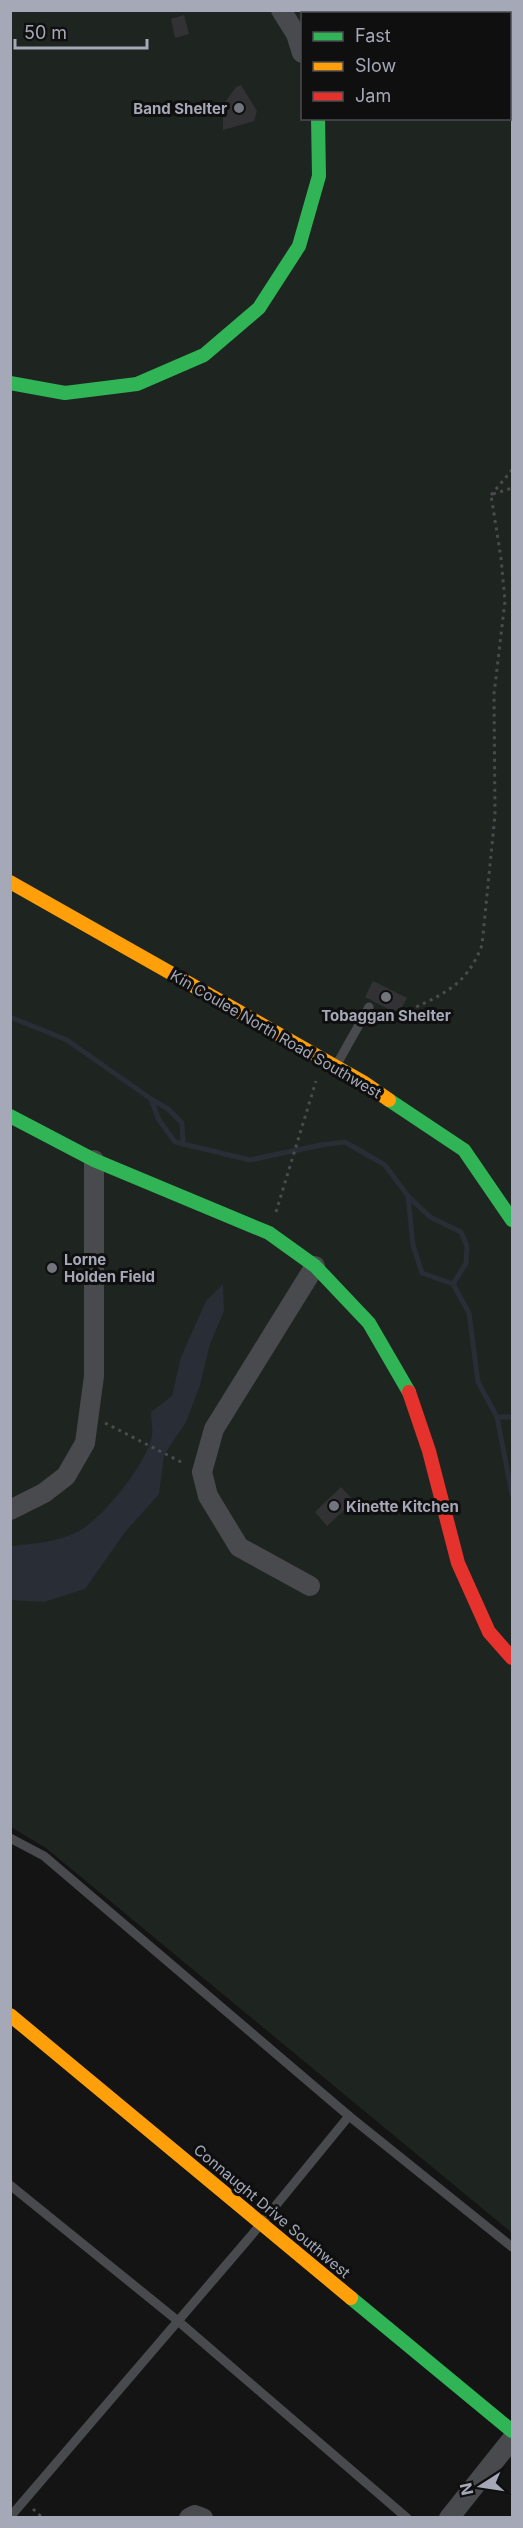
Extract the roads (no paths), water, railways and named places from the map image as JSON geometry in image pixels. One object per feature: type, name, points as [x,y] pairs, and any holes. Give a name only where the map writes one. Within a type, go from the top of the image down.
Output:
[{"type":"street","points":[[281,10],[297,34],[301,47]]},
{"type":"street","points":[[10,383],[65,393],[137,384],[204,355],[259,308],[298,246],[319,176],[318,120]]},
{"type":"street","name":"Kin Coulee North Road Southwest","points":[[10,882],[363,1082],[464,1150],[513,1220]]},
{"type":"street","points":[[10,1116],[94,1160],[269,1233],[315,1266],[369,1323],[408,1390],[429,1451],[458,1563],[489,1632],[513,1658]]},
{"type":"street","points":[[10,1510],[44,1493],[66,1476],[84,1443],[94,1376],[94,1160]]},
{"type":"street","points":[[310,1586],[239,1547],[208,1496],[202,1472],[214,1429],[315,1266]]},
{"type":"street","name":"Connaught Drive Southwest","points":[[10,2015],[513,2431]]},
{"type":"street","points":[[449,2517],[513,2439]]},
{"type":"street","points":[[189,2517],[195,2515],[203,2517]]},
{"type":"lane","points":[[329,1063],[369,1007]]},
{"type":"lane","points":[[10,1838],[44,1856],[349,2116],[513,2247]]},
{"type":"lane","points":[[10,2517],[261,2223],[349,2116]]},
{"type":"lane","points":[[10,2185],[178,2321],[407,2517]]},
{"type":"waterway","points":[[10,1017],[67,1040],[151,1099],[159,1120],[175,1142],[250,1160],[345,1142],[385,1165],[408,1196],[413,1245],[422,1273],[453,1284],[469,1313],[478,1382],[497,1417],[512,1494]]},
{"type":"waterway","points":[[151,1099],[168,1109],[182,1123],[183,1144]]},
{"type":"waterway","points":[[408,1196],[430,1217],[461,1232],[467,1246],[466,1263],[453,1284]]},
{"type":"waterway","points":[[497,1417],[512,1417]]},
{"type":"place","name":"Band Shelter","points":[[239,108]]},
{"type":"place","name":"Tobaggan Shelter","points":[[386,997]]},
{"type":"place","name":"Lorne Holden Field","points":[[52,1268]]},
{"type":"place","name":"Kinette Kitchen","points":[[334,1506]]}]
